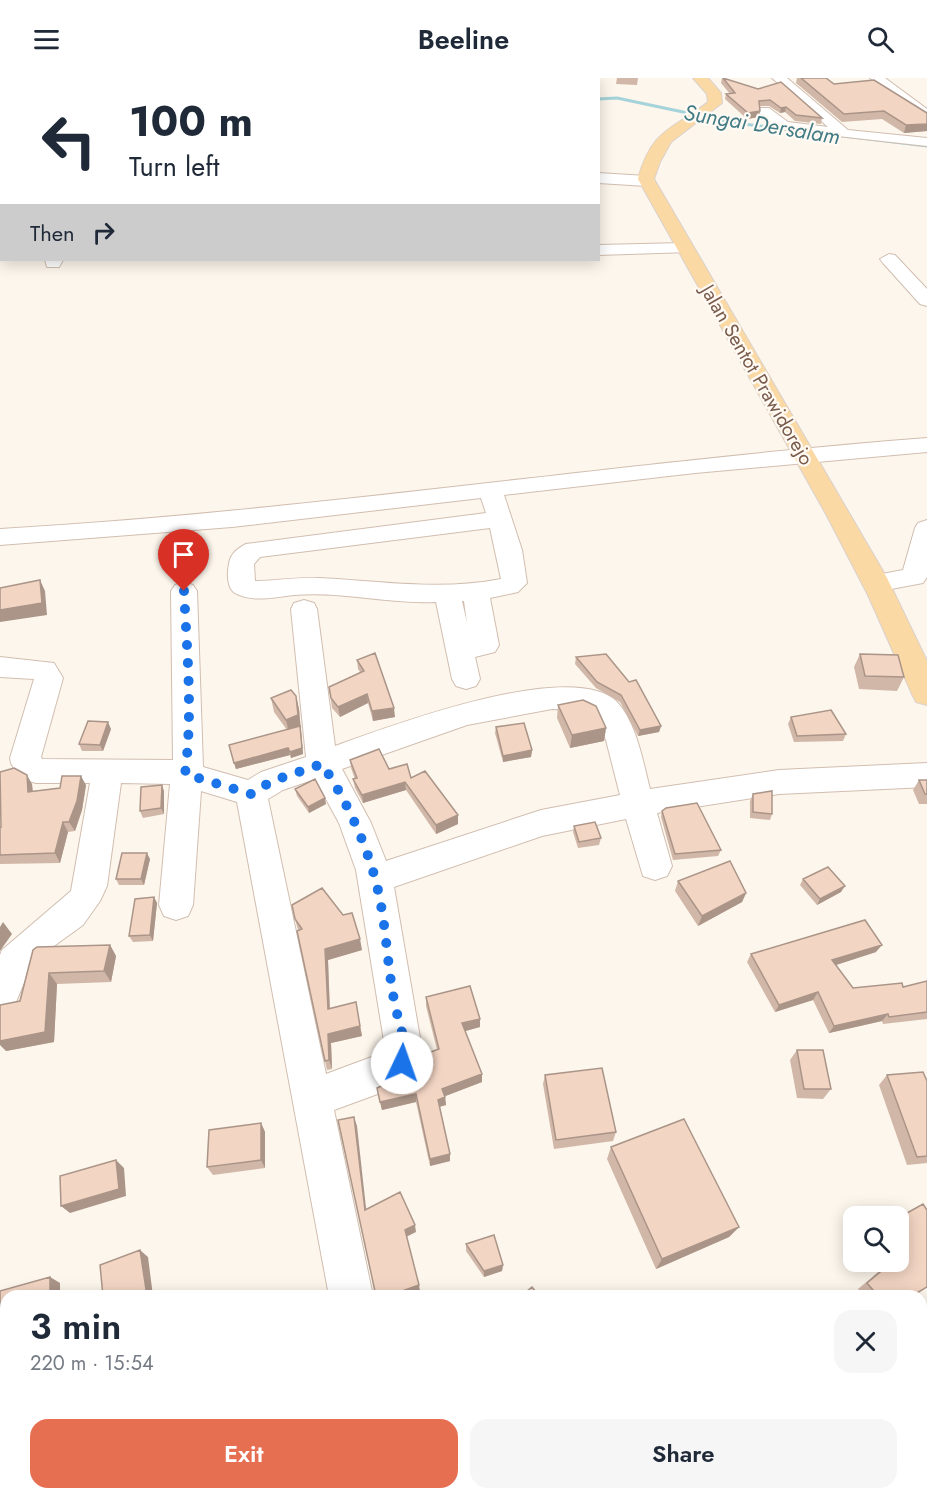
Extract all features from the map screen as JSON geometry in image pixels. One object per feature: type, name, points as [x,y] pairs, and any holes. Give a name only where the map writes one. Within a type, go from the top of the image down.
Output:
[{"type":"main road","points":[[647,181],[647,171],[661,143],[686,121],[707,111],[715,103],[714,93],[700,78]]},
{"type":"main road","name":"Jalan Sentot Prawidorejo","points":[[647,181],[684,248],[746,349],[875,583],[927,694]]},
{"type":"street","points":[[779,78],[844,134]]},
{"type":"street","points":[[877,78],[927,116]]},
{"type":"street","points":[[765,111],[784,126],[927,142]]},
{"type":"street","points":[[600,178],[647,181]]},
{"type":"street","points":[[600,250],[684,248]]},
{"type":"street","points":[[889,258],[927,300]]},
{"type":"street","points":[[0,537],[226,522],[803,453],[927,445]]},
{"type":"street","points":[[490,489],[499,519],[514,583],[502,588],[475,591],[386,593],[333,586],[292,585],[250,591],[242,586],[241,560],[243,556],[255,550],[499,519]]},
{"type":"street","points":[[875,583],[914,576],[927,528]]},
{"type":"street","points":[[176,905],[185,774],[189,748],[184,591]]},
{"type":"street","points":[[459,650],[486,645],[475,591]]},
{"type":"street","points":[[447,592],[466,679]]},
{"type":"street","points":[[304,609],[322,764],[333,780],[356,828],[375,879],[394,1001],[404,1035],[405,1050],[402,1063],[380,1075],[312,1098]]},
{"type":"street","points":[[0,667],[44,670],[49,678],[25,758],[29,767],[36,771],[185,774],[251,794],[272,781],[424,725],[542,698],[594,701],[607,710],[626,758],[655,866]]},
{"type":"street","points":[[0,997],[15,961],[83,901],[90,886],[108,771]]},
{"type":"street","points":[[375,879],[541,823],[706,791],[779,782],[927,775]]},
{"type":"street","points":[[251,794],[350,1290]]},
{"type":"building","points":[[723,78],[758,89],[781,82],[822,118],[796,115],[786,107],[781,108],[770,100],[759,101],[760,111],[748,113],[726,94],[735,93]]},
{"type":"building","points":[[801,78],[826,78],[834,84],[874,80],[927,113],[927,124],[906,125],[884,111],[844,114]]},
{"type":"building","points":[[40,580],[42,603],[0,610],[0,588]]},
{"type":"building","points":[[375,653],[394,708],[372,711],[367,694],[338,707],[331,698],[329,687],[364,671],[357,660]]},
{"type":"building","points":[[606,654],[629,682],[636,680],[661,726],[640,730],[621,695],[597,682],[576,657]]},
{"type":"building","points":[[860,654],[898,655],[904,677],[865,676]]},
{"type":"building","points":[[291,690],[296,696],[298,715],[286,720],[271,698]]},
{"type":"building","points":[[583,700],[596,706],[606,728],[572,735],[558,705]]},
{"type":"building","points":[[831,710],[846,734],[797,736],[791,717]]},
{"type":"building","points":[[88,721],[108,722],[100,745],[79,744]]},
{"type":"building","points":[[524,723],[532,750],[503,756],[496,727]]},
{"type":"building","points":[[300,726],[302,748],[290,752],[288,748],[234,763],[229,745]]},
{"type":"building","points":[[379,749],[389,769],[407,764],[411,778],[425,771],[458,815],[436,825],[405,782],[362,795],[353,779],[357,778],[350,760]]},
{"type":"building","points":[[14,768],[27,775],[28,792],[60,788],[62,776],[81,776],[77,801],[69,822],[63,822],[55,853],[0,855],[0,772]]},
{"type":"building","points":[[315,779],[325,798],[308,807],[295,789]]},
{"type":"building","points":[[919,780],[927,780],[927,794],[925,794]]},
{"type":"building","points":[[162,785],[161,808],[140,811],[141,787]]},
{"type":"building","points":[[772,791],[772,814],[753,812],[753,794]]},
{"type":"building","points":[[697,803],[721,850],[675,854],[662,811],[666,808]]},
{"type":"building","points":[[595,822],[601,838],[579,842],[574,826]]},
{"type":"building","points":[[122,853],[147,853],[141,879],[116,879]]},
{"type":"building","points":[[730,861],[746,893],[702,916],[678,881]]},
{"type":"building","points":[[828,867],[845,886],[820,899],[803,879]]},
{"type":"building","points":[[322,888],[343,915],[352,913],[360,939],[325,949],[328,1009],[356,1002],[360,1026],[328,1034],[329,1060],[325,1061],[297,931],[302,929],[295,919],[292,905]]},
{"type":"building","points":[[154,897],[150,935],[129,936],[135,899]]},
{"type":"building","points":[[865,920],[882,945],[832,960],[853,988],[902,983],[903,987],[927,981],[927,1012],[889,1017],[888,1014],[834,1026],[818,992],[779,1005],[751,954]]},
{"type":"building","points":[[110,945],[104,971],[49,973],[45,1032],[0,1041],[0,1005],[20,1001],[33,950],[37,947]]},
{"type":"building","points":[[470,986],[480,1019],[462,1023],[482,1074],[442,1089],[445,1097],[438,1100],[450,1154],[430,1159],[416,1094],[380,1102],[377,1088],[416,1070],[422,1055],[439,1049],[426,997]]},
{"type":"building","points":[[797,1050],[823,1050],[831,1089],[804,1089]]},
{"type":"building","points":[[602,1068],[616,1132],[556,1140],[545,1075]]},
{"type":"building","points":[[923,1072],[927,1081],[927,1156],[917,1157],[887,1075]]},
{"type":"building","points":[[354,1117],[365,1210],[400,1192],[415,1225],[405,1230],[419,1285],[405,1290],[375,1290],[338,1120]]},
{"type":"building","points":[[684,1119],[739,1227],[662,1259],[611,1147]]},
{"type":"building","points":[[261,1123],[261,1160],[207,1167],[209,1130]]},
{"type":"building","points":[[116,1160],[119,1189],[61,1206],[60,1176]]},
{"type":"building","points":[[923,1204],[927,1210],[927,1287],[922,1290],[873,1290],[867,1283],[880,1272],[909,1272],[909,1212]]},
{"type":"building","points":[[494,1235],[503,1265],[484,1271],[466,1244]]},
{"type":"building","points":[[140,1250],[146,1290],[102,1290],[100,1265]]},
{"type":"building","points":[[50,1277],[50,1290],[4,1290]]},
{"type":"waterway","name":"Sungai Dersalam","points":[[600,99],[617,98],[735,123],[927,146]]},
{"type":"route","points":[[184,591],[189,694],[189,748],[185,774],[206,779],[231,790],[251,794],[272,781],[322,764],[333,780],[356,828],[377,885],[394,1001],[404,1035],[405,1050],[402,1063]]}]
